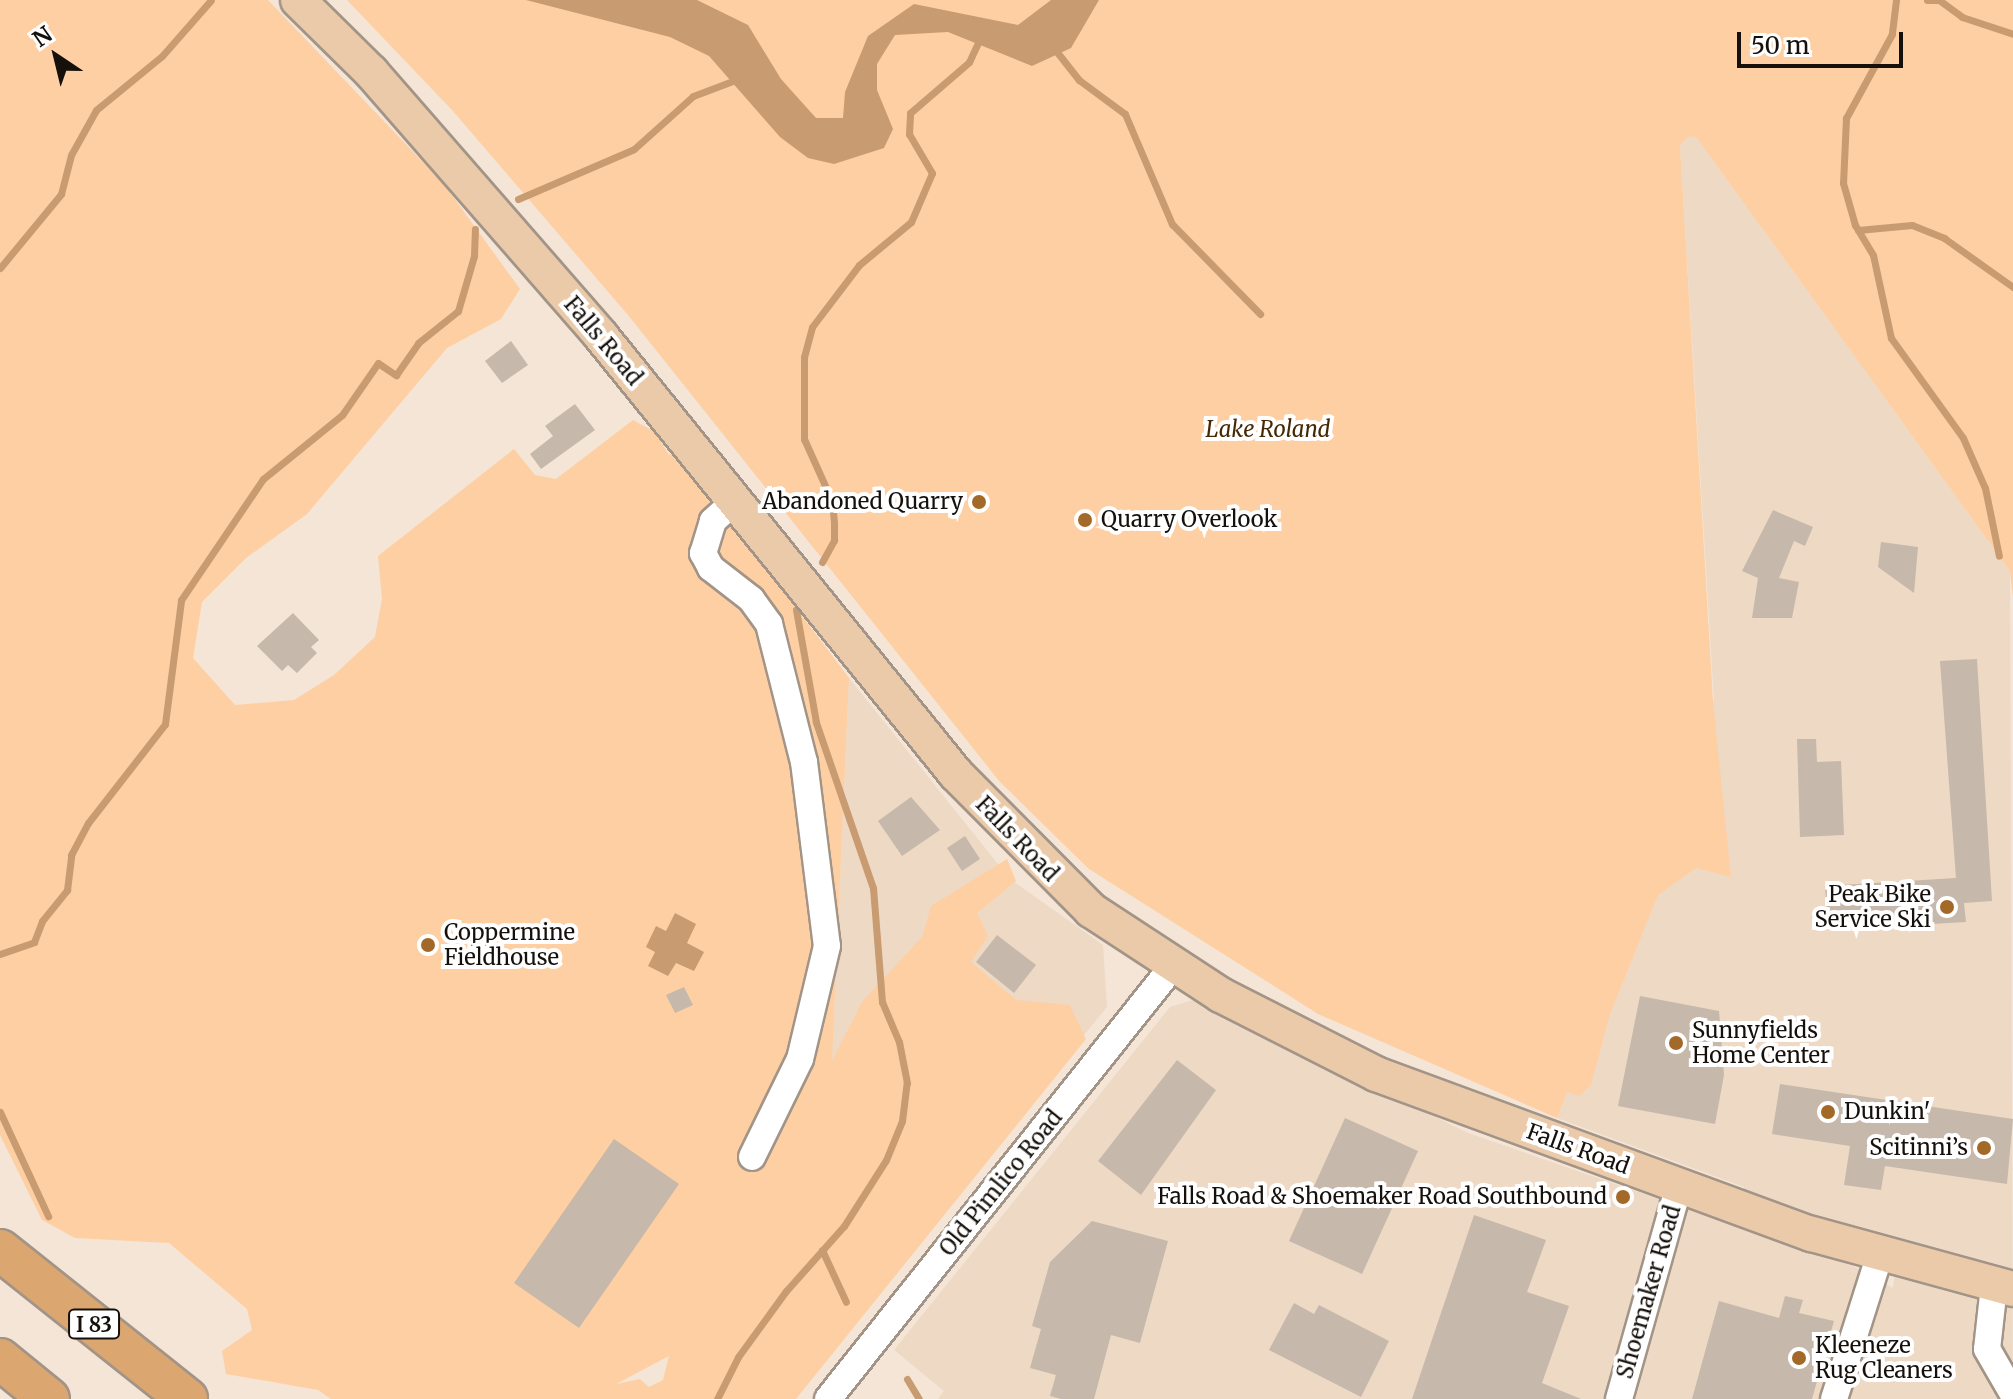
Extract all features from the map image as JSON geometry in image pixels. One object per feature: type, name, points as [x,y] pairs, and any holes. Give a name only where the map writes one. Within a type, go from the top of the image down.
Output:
[{"type":"highway","name":"I 83","points":[[0,1250],[187,1399]]},
{"type":"highway","points":[[0,1359],[49,1399]]},
{"type":"main road","name":"Falls Road","points":[[298,0],[445,155],[1023,848],[1091,910],[1173,966],[1307,1043],[1376,1074],[1879,1257],[2003,1287]]},
{"type":"street","points":[[735,501],[713,521],[703,553],[711,568],[751,599],[769,624],[804,762],[827,946],[800,1059],[752,1157]]},
{"type":"street","name":"Old Pimlico Road","points":[[828,1399],[1173,966]]},
{"type":"street","name":"Shoemaker Road","points":[[1619,1399],[1679,1185]]},
{"type":"street","points":[[1834,1399],[1879,1257]]},
{"type":"street","points":[[2003,1287],[1987,1349],[2013,1394]]},
{"type":"shaded area","points":[[526,0],[697,0],[748,25],[781,79],[816,118],[843,118],[845,92],[868,36],[914,4],[1018,25],[1051,0],[1099,0],[1071,48],[1032,66],[948,32],[895,35],[877,64],[877,90],[893,129],[884,148],[834,164],[808,158],[780,137],[709,56],[670,37]]},
{"type":"shaded area","points":[[1678,112],[2010,571],[2013,1399],[938,1399],[944,1391],[894,1350],[1170,1007],[1196,999],[1468,1133],[1855,1267],[1893,1288],[1896,1264],[1742,1206],[1744,1187],[1557,1118],[1714,700]]},
{"type":"shaded area","points":[[849,678],[1010,879],[1103,945],[1107,1007],[965,1180],[831,1075]]},
{"type":"shaded area","points":[[675,913],[696,924],[687,943],[704,952],[694,971],[676,963],[668,976],[648,966],[655,952],[646,947],[656,926],[666,931]]},
{"type":"green space","points":[[0,0],[268,0],[443,183],[520,289],[501,319],[447,348],[307,514],[246,558],[202,602],[193,658],[235,705],[294,700],[334,675],[375,637],[382,599],[378,556],[514,449],[535,475],[556,479],[633,420],[655,432],[669,455],[677,450],[849,678],[832,1061],[862,1002],[922,937],[931,906],[1007,859],[1016,881],[977,913],[988,936],[971,962],[1016,1000],[1070,1005],[1086,1039],[796,1399],[331,1399],[318,1390],[226,1374],[222,1351],[252,1330],[247,1309],[169,1243],[75,1238],[42,1220],[0,1135]],"holes":[[[669,1356],[663,1380],[649,1387],[640,1379],[616,1384]]]},
{"type":"green space","name":"Lake Roland","points":[[347,0],[2013,0],[2013,597],[2010,571],[1696,137],[1689,136],[1680,145],[1713,701],[1731,877],[1696,868],[1658,895],[1610,1014],[1591,1085],[1579,1096],[1567,1092],[1557,1118],[1318,1014],[1089,869],[1000,782],[628,315],[452,110]]},
{"type":"building","points":[[511,341],[528,365],[502,383],[485,361]]},
{"type":"building","points":[[575,404],[595,430],[541,469],[530,454],[553,436],[545,426]]},
{"type":"building","points":[[1773,510],[1813,527],[1805,546],[1794,541],[1779,578],[1799,582],[1792,618],[1752,618],[1758,578],[1742,571]]},
{"type":"building","points":[[1881,542],[1918,547],[1914,593],[1878,567]]},
{"type":"building","points":[[293,613],[319,640],[311,647],[317,653],[297,673],[288,665],[282,671],[257,646]]},
{"type":"building","points":[[1977,659],[1992,901],[1964,903],[1966,922],[1828,930],[1825,886],[1956,878],[1940,661]]},
{"type":"building","points":[[1797,739],[1816,739],[1817,762],[1841,761],[1844,835],[1800,837]]},
{"type":"building","points":[[911,797],[940,830],[902,856],[878,821]]},
{"type":"building","points":[[965,836],[980,859],[962,871],[947,848]]},
{"type":"building","points":[[997,935],[1036,965],[1014,993],[976,962]]},
{"type":"building","points":[[684,987],[693,1005],[675,1013],[666,995]]},
{"type":"building","name":"Sunnyfields Home Center","points":[[1640,996],[1719,1011],[1724,1075],[1715,1124],[1618,1106]]},
{"type":"building","points":[[1177,1060],[1216,1090],[1141,1195],[1098,1161]]},
{"type":"building","points":[[1780,1084],[2013,1119],[2007,1184],[1885,1166],[1881,1190],[1844,1185],[1850,1146],[1772,1134]]},
{"type":"building","points":[[1345,1118],[1418,1151],[1362,1274],[1289,1241]]},
{"type":"building","points":[[614,1139],[679,1184],[579,1328],[514,1283]]},
{"type":"building","points":[[1474,1215],[1546,1240],[1527,1292],[1569,1306],[1542,1383],[1581,1399],[1412,1399]]},
{"type":"building","points":[[1092,1221],[1168,1241],[1140,1343],[1111,1335],[1094,1399],[1061,1399],[1050,1396],[1056,1375],[1030,1368],[1041,1329],[1032,1326],[1050,1262]]},
{"type":"building","points":[[1785,1296],[1803,1300],[1799,1313],[1834,1321],[1812,1399],[1692,1399],[1719,1301],[1779,1318]]},
{"type":"building","points":[[1294,1303],[1314,1314],[1319,1305],[1389,1341],[1361,1397],[1269,1350]]},
{"type":"waterway","points":[[0,268],[61,194],[71,155],[96,110],[162,56],[211,0]]},
{"type":"waterway","points":[[1896,0],[1892,34],[1846,118],[1843,183],[1855,225],[1873,255],[1891,338],[1963,438],[1985,488],[1999,556]]},
{"type":"waterway","points":[[1927,0],[1938,0]]},
{"type":"waterway","points":[[1939,0],[1962,17],[2013,34]]},
{"type":"waterway","points":[[822,562],[834,540],[834,523],[832,501],[804,439],[804,357],[812,327],[859,265],[911,222],[932,173],[909,134],[910,113],[969,62],[981,36]]},
{"type":"waterway","points":[[1053,47],[1079,80],[1125,114],[1172,224],[1260,314]]},
{"type":"waterway","points":[[518,199],[634,149],[693,96],[738,79]]},
{"type":"waterway","points":[[1858,230],[1912,225],[1944,238],[2013,287]]},
{"type":"waterway","points":[[0,954],[34,942],[42,921],[67,890],[71,855],[88,823],[165,724],[181,600],[263,479],[342,415],[378,363],[396,375],[418,343],[458,311],[474,256],[475,229]]},
{"type":"waterway","points":[[717,1399],[738,1357],[786,1291],[844,1226],[886,1160],[902,1121],[907,1083],[899,1042],[882,1002],[873,888],[816,722],[796,610]]},
{"type":"waterway","points":[[0,1112],[48,1216]]},
{"type":"waterway","points":[[822,1250],[846,1302]]},
{"type":"waterway","points":[[907,1379],[919,1399]]},
{"type":"place","name":"Abandoned Quarry","points":[[979,502]]},
{"type":"place","name":"Quarry Overlook","points":[[1085,520]]},
{"type":"place","name":"Peak Bike Service Ski","points":[[1947,907]]},
{"type":"place","name":"Coppermine Fieldhouse","points":[[428,945]]},
{"type":"place","name":"Sunnyfields Home Center","points":[[1676,1043]]},
{"type":"place","name":"Dunkin'","points":[[1828,1112]]},
{"type":"place","name":"Scitinni’s","points":[[1984,1148]]},
{"type":"place","name":"Falls Road & Shoemaker Road Southbound","points":[[1623,1197]]},
{"type":"place","name":"Kleeneze Rug Cleaners","points":[[1799,1358]]}]
